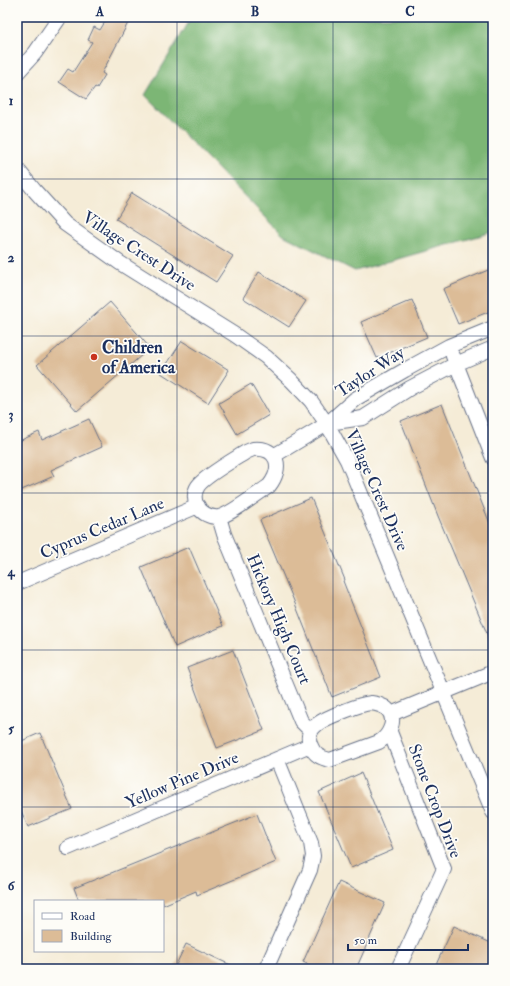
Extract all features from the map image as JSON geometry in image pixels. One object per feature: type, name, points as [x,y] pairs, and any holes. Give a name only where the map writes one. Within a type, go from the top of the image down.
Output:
[{"type":"street","points":[[17,73],[35,53],[60,17]]},
{"type":"street","name":"Village Crest Drive","points":[[17,169],[65,224],[120,263],[235,335],[266,357],[292,380],[311,401],[327,424],[347,460],[493,812]]},
{"type":"street","name":"Taylor Way","points":[[327,424],[355,399],[405,370],[449,346],[493,328]]},
{"type":"street","points":[[449,346],[493,458]]},
{"type":"street","name":"Taylor Way","points":[[327,424],[363,418],[410,388],[456,364],[493,348]]},
{"type":"street","points":[[275,456],[327,424]]},
{"type":"street","points":[[253,449],[268,451],[275,456],[278,465],[274,480],[269,486],[227,514],[219,517],[211,516],[204,513],[198,506],[195,500],[195,492],[198,485],[204,479],[253,449]]},
{"type":"street","name":"Cyprus Cedar Lane","points":[[20,582],[198,506]]},
{"type":"street","name":"Hickory High Court","points":[[219,517],[224,534],[301,721],[311,731]]},
{"type":"street","points":[[391,714],[493,672]]},
{"type":"street","points":[[364,704],[379,704],[386,708],[391,714],[392,723],[390,732],[379,742],[330,760],[322,758],[315,753],[310,745],[309,738],[311,731],[316,724],[364,704]]},
{"type":"street","name":"Stone Crop Drive","points":[[390,732],[444,869],[398,969]]},
{"type":"street","name":"Yellow Pine Drive","points":[[68,848],[310,745]]},
{"type":"street","points":[[266,969],[310,870],[313,856],[311,843],[278,759]]},
{"type":"green space","points":[[192,17],[493,17],[493,232],[355,271],[283,235],[145,95]]},
{"type":"building","points":[[108,17],[123,17],[129,21],[102,73],[105,75],[97,88],[95,87],[86,99],[59,82],[68,69],[73,72],[92,42],[88,40],[94,27],[100,30]]},
{"type":"building","points":[[132,193],[233,256],[216,282],[116,219]]},
{"type":"building","points":[[493,268],[493,310],[458,324],[443,289]]},
{"type":"building","points":[[259,272],[306,301],[289,327],[243,298]]},
{"type":"building","points":[[412,300],[427,337],[377,358],[361,322]]},
{"type":"building","name":"Children of America","points":[[110,302],[150,348],[77,411],[37,365]]},
{"type":"building","points":[[182,341],[229,370],[208,403],[161,373]]},
{"type":"building","points":[[251,384],[269,415],[237,434],[219,403]]},
{"type":"building","points":[[442,404],[493,531],[493,648],[438,516],[401,421]]},
{"type":"building","points":[[89,419],[102,447],[51,470],[54,476],[17,492],[17,442],[39,432],[42,440]]},
{"type":"building","points":[[311,498],[345,580],[343,581],[381,677],[332,697],[260,520]]},
{"type":"building","points":[[189,547],[223,626],[175,647],[141,567]]},
{"type":"building","points":[[233,650],[264,730],[217,748],[187,668]]},
{"type":"building","points":[[40,733],[72,809],[28,827],[17,801],[17,743]]},
{"type":"building","points":[[361,773],[393,850],[351,868],[319,792]]},
{"type":"building","points":[[257,814],[276,862],[197,895],[196,891],[164,905],[164,900],[79,900],[74,888]]},
{"type":"building","points":[[339,882],[385,903],[356,969],[318,969],[303,962]]},
{"type":"building","points":[[454,926],[493,944],[493,969],[434,969]]},
{"type":"building","points":[[186,944],[239,969],[174,969]]},
{"type":"place","name":"Children of America","points":[[94,357]]}]
